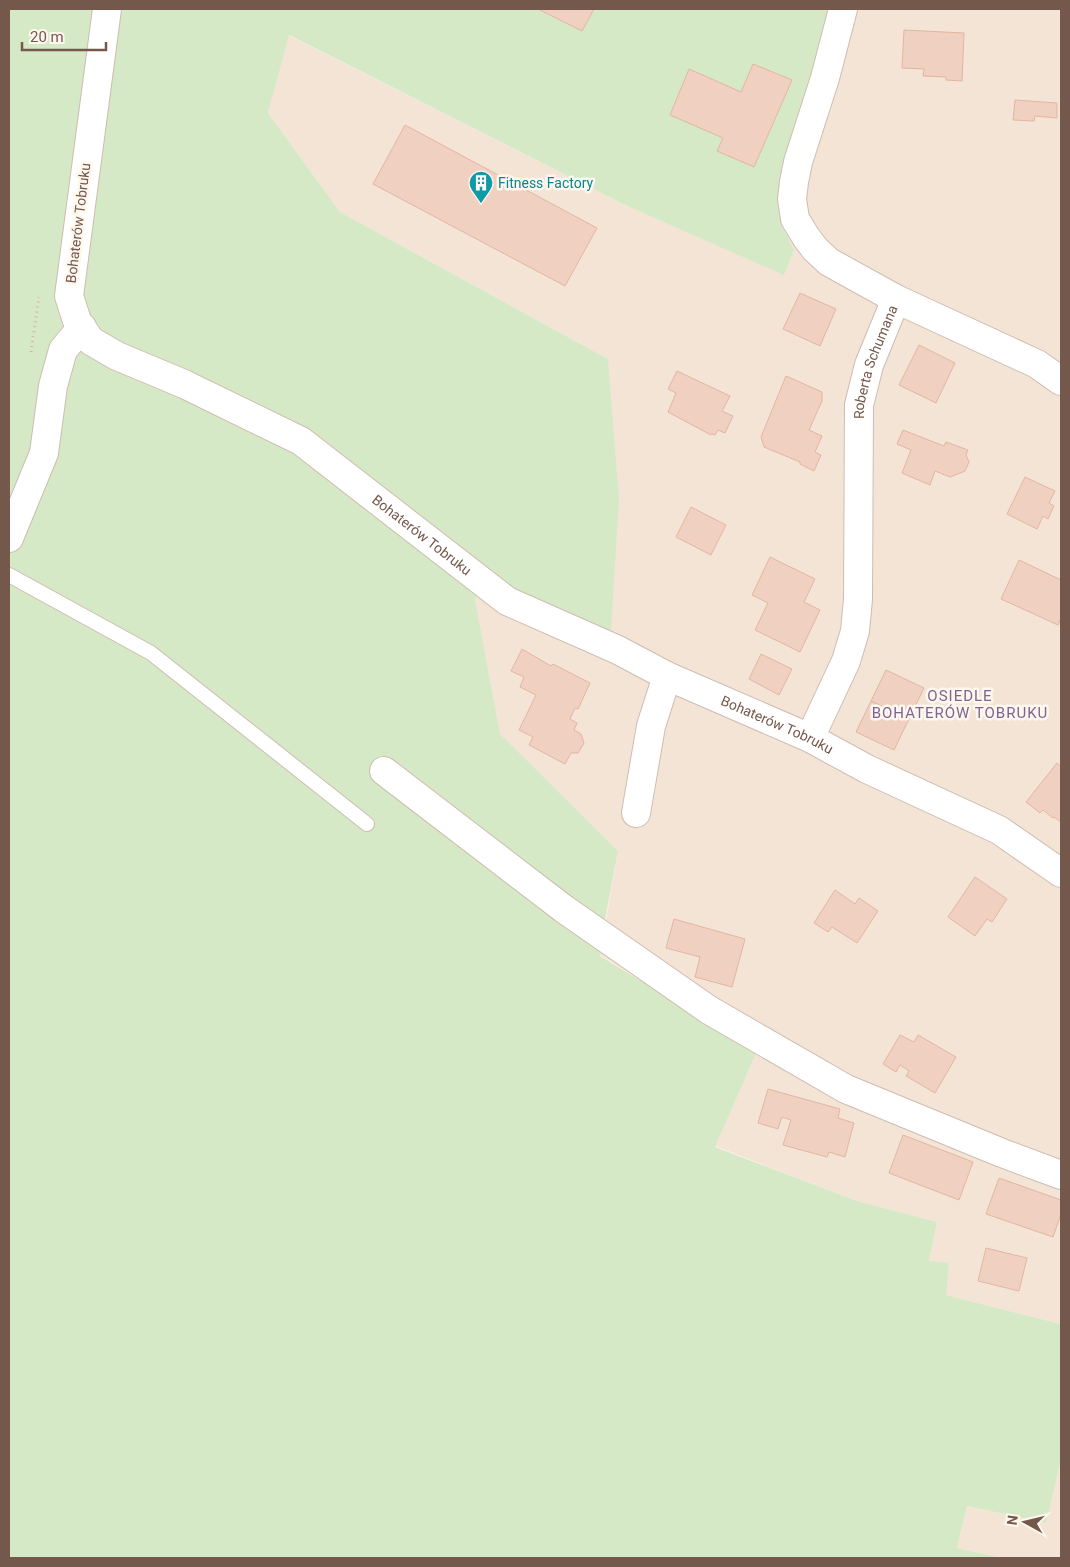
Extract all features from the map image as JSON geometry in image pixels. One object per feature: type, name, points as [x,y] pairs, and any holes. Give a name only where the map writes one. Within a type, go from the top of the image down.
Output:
[{"type":"street","name":"Bohaterów Tobruku","points":[[107,9],[69,296],[77,321],[92,340],[117,356],[184,384],[301,441],[507,601],[618,650],[667,676],[810,738],[867,769],[999,830],[1061,873]]},
{"type":"street","name":"Roberta Schumana","points":[[810,738],[846,662],[855,631],[858,599],[859,405],[869,364],[896,299],[829,262],[815,249],[795,219],[792,199],[798,162],[843,9]]},
{"type":"street","points":[[896,299],[1037,364],[1061,381]]},
{"type":"street","points":[[9,538],[44,453],[53,386],[63,350],[82,327]]},
{"type":"street","points":[[636,813],[651,726],[667,676]]},
{"type":"street","points":[[384,770],[564,909],[709,1010],[846,1089],[1061,1176]]},
{"type":"lane","points":[[9,575],[151,653],[367,824]]},
{"type":"shaded area","points":[[835,9],[1061,9],[1061,1324],[946,1295],[929,1261],[937,1222],[857,1201],[715,1146],[757,1051],[600,955],[618,851],[500,735],[475,599],[608,359],[340,212],[268,113],[288,35],[627,206],[784,274],[794,250],[782,226],[781,178]]},
{"type":"shaded area","points":[[1061,1460],[1061,1558],[1002,1558],[957,1548],[967,1506],[1046,1523]]},
{"type":"green space","points":[[9,9],[835,9],[781,178],[782,226],[794,250],[784,275],[627,206],[289,35],[268,113],[340,212],[608,359],[619,500],[611,632],[484,581],[475,599],[500,734],[618,851],[600,956],[757,1051],[715,1147],[857,1201],[937,1222],[929,1261],[949,1263],[946,1295],[1061,1324],[1061,1460],[1046,1523],[967,1506],[957,1548],[1002,1558],[9,1558]]},
{"type":"building","points":[[538,9],[594,9],[582,31]]},
{"type":"building","points":[[904,30],[964,33],[962,81],[946,80],[946,77],[923,76],[924,69],[902,68]]},
{"type":"building","points":[[753,64],[792,80],[754,167],[717,151],[723,138],[670,115],[689,69],[741,92]]},
{"type":"building","points":[[1015,100],[1057,103],[1057,118],[1035,116],[1034,121],[1013,120]]},
{"type":"building","name":"Fitness Factory","points":[[405,125],[597,228],[565,286],[373,184]]},
{"type":"building","points":[[800,293],[836,309],[820,346],[783,329]]},
{"type":"building","points":[[919,345],[955,363],[936,403],[899,385]]},
{"type":"building","points":[[677,371],[730,396],[722,411],[733,416],[725,433],[718,430],[715,435],[711,435],[668,412],[676,393],[668,389]]},
{"type":"building","points":[[786,376],[822,392],[822,401],[809,430],[822,436],[815,452],[821,455],[814,471],[800,464],[800,462],[764,447],[761,437]]},
{"type":"building","points":[[903,430],[944,446],[946,442],[968,450],[966,455],[969,462],[965,471],[950,477],[935,471],[930,485],[902,473],[911,450],[897,444]]},
{"type":"building","points":[[1025,477],[1055,491],[1049,503],[1054,506],[1048,519],[1043,516],[1037,529],[1007,514]]},
{"type":"building","points":[[691,507],[726,525],[711,555],[676,537]]},
{"type":"building","points":[[770,557],[815,579],[804,602],[820,610],[800,652],[755,630],[768,603],[752,595]]},
{"type":"building","points":[[1019,560],[1061,580],[1061,618],[1058,625],[1001,599]]},
{"type":"building","points":[[522,649],[551,666],[553,664],[590,683],[578,709],[575,708],[570,719],[577,723],[574,730],[581,734],[584,743],[578,753],[571,753],[565,764],[529,745],[533,737],[519,730],[536,695],[520,687],[524,677],[511,671]]},
{"type":"building","points":[[761,654],[792,669],[779,695],[749,679]]},
{"type":"building","points":[[886,670],[924,688],[909,719],[871,701]]},
{"type":"building","points":[[871,701],[909,719],[894,750],[856,732]]},
{"type":"building","points":[[1057,763],[1061,767],[1061,822],[1043,810],[1040,813],[1026,802]]},
{"type":"building","points":[[975,877],[1007,899],[992,922],[987,919],[975,936],[948,917]]},
{"type":"building","points":[[835,890],[855,904],[859,898],[878,911],[857,943],[832,927],[828,932],[814,923]]},
{"type":"building","points":[[674,919],[745,939],[732,987],[695,977],[700,957],[666,948]]},
{"type":"building","points":[[900,1035],[914,1042],[918,1035],[956,1057],[935,1093],[906,1076],[909,1071],[900,1065],[896,1072],[883,1064]]},
{"type":"building","points":[[768,1089],[840,1109],[838,1118],[854,1123],[845,1157],[829,1152],[827,1157],[783,1145],[791,1120],[782,1117],[778,1129],[758,1123]]},
{"type":"building","points":[[903,1135],[973,1162],[959,1200],[889,1173]]},
{"type":"building","points":[[999,1178],[1061,1200],[1061,1214],[1053,1237],[986,1214]]},
{"type":"building","points":[[986,1248],[1027,1258],[1019,1291],[978,1281]]},
{"type":"place","name":"Fitness Factory","points":[[481,204]]},
{"type":"district","name":"OSIEDLE BOHATERÓW TOBRUKU","points":[[960,704]]}]
